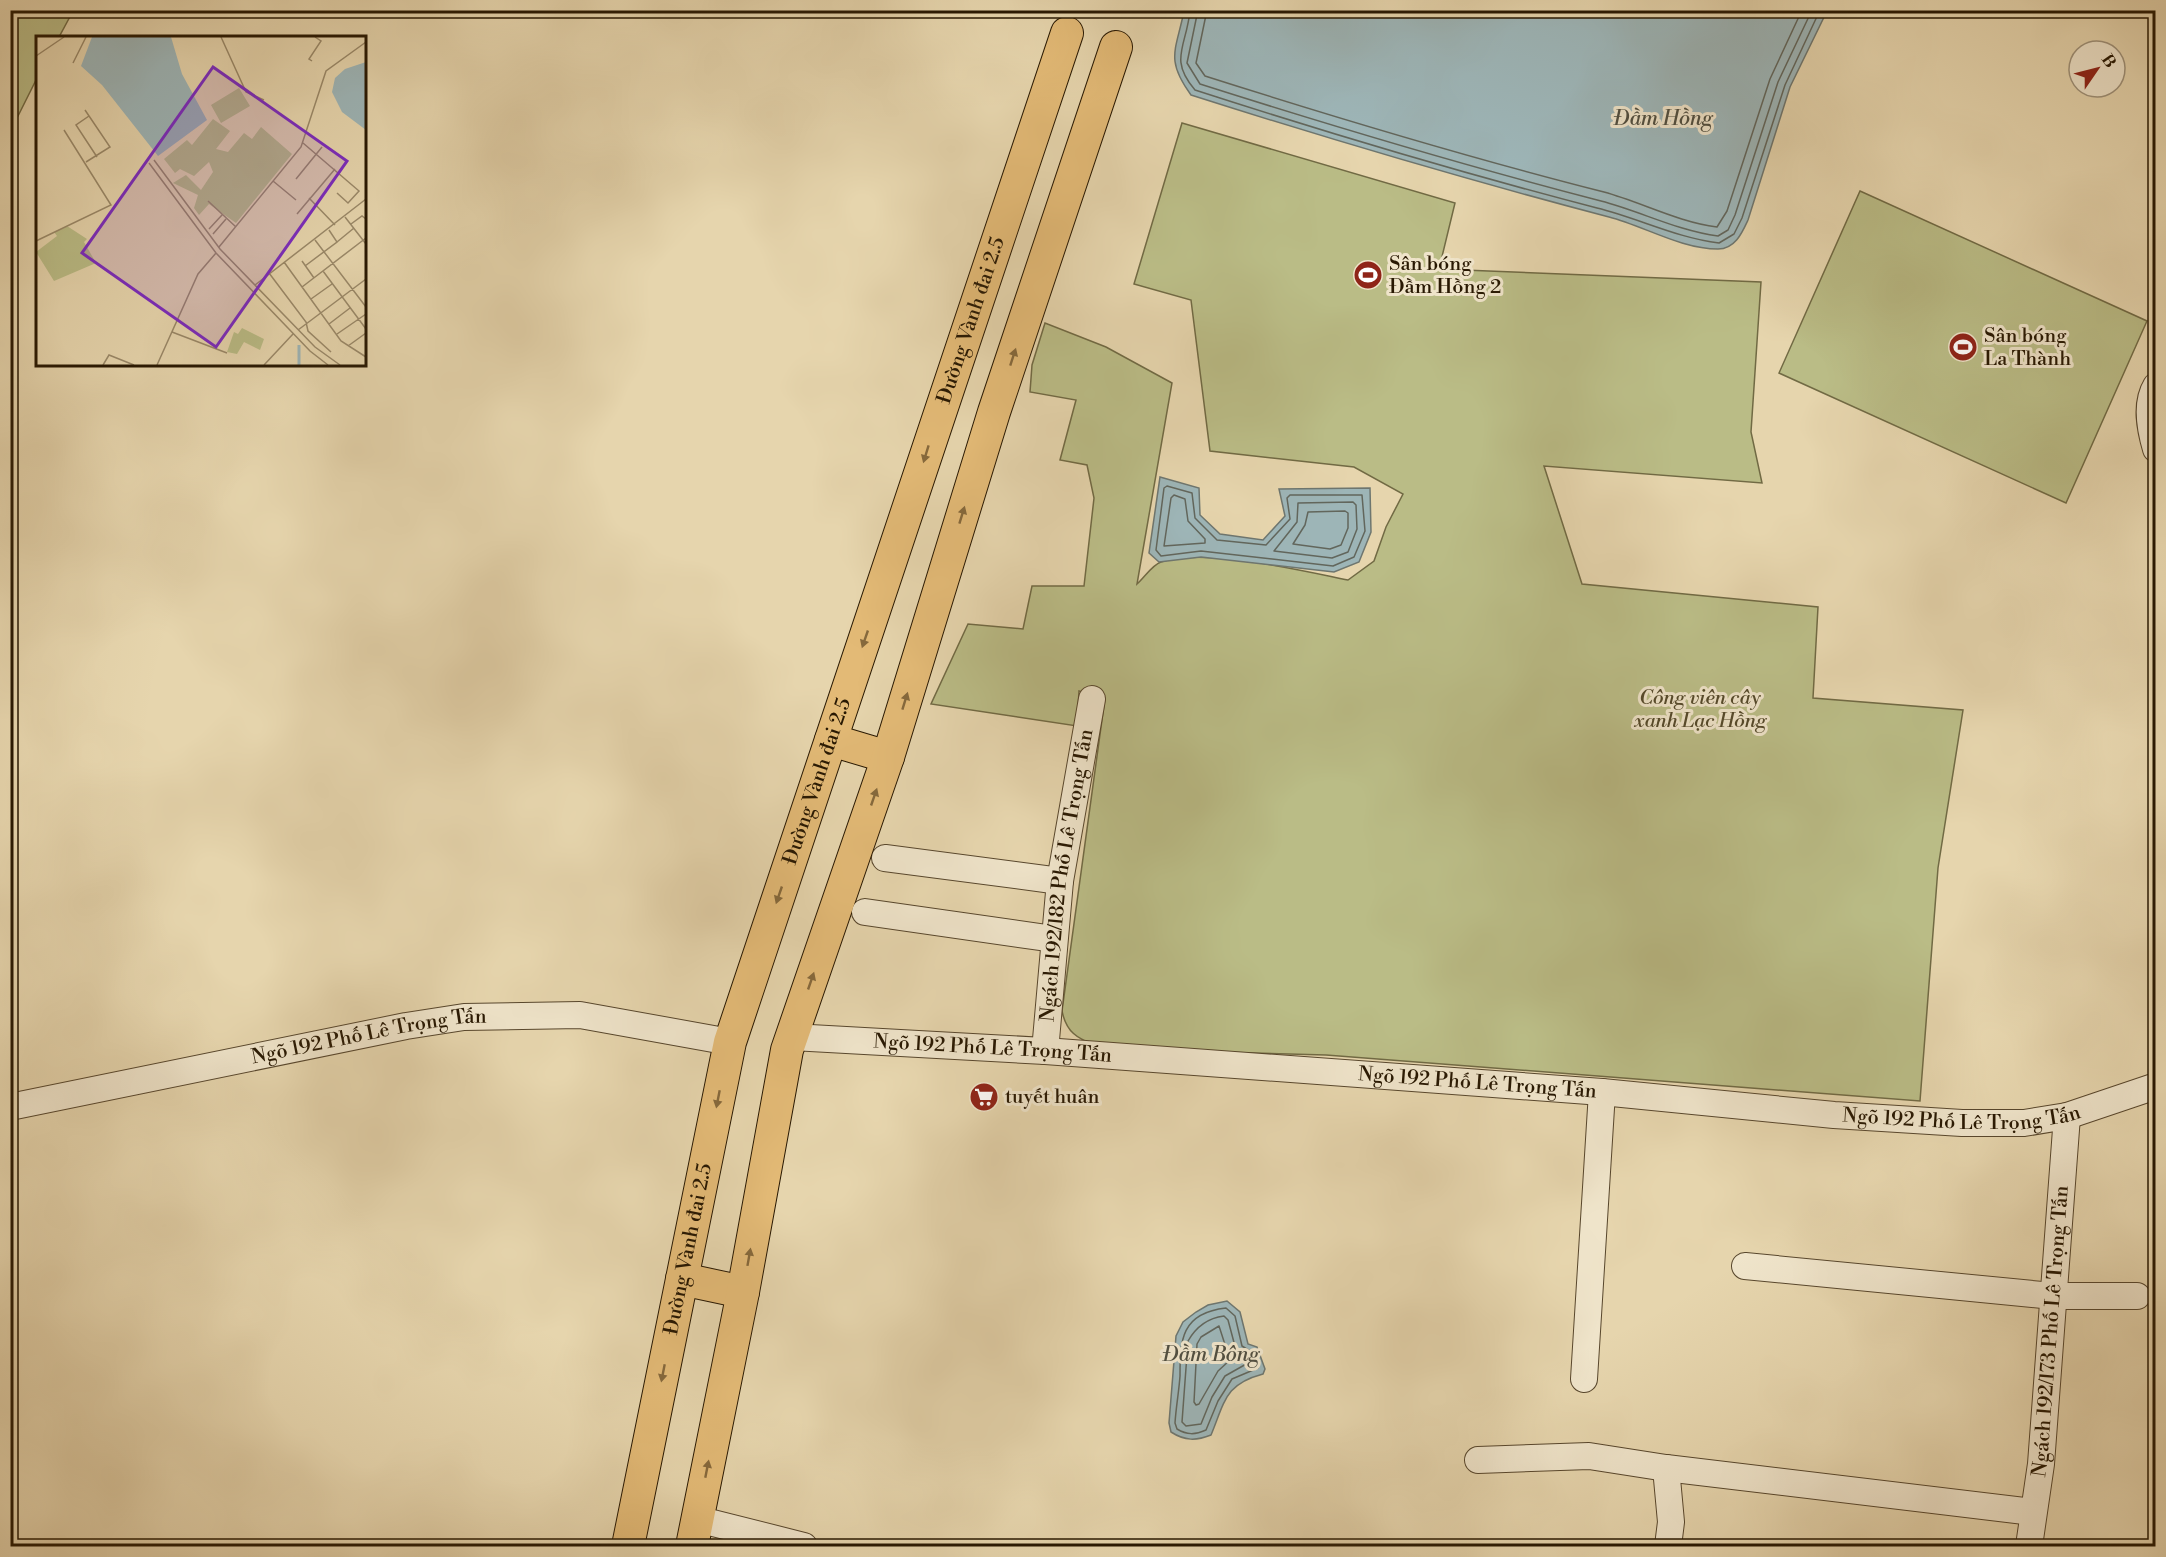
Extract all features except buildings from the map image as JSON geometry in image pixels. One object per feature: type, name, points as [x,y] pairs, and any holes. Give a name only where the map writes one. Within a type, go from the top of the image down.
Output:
[{"type":"main road","name":"Đường Vành đai 2.5","points":[[628,1546],[729,1042],[1067,33]]},
{"type":"main road","points":[[694,1533],[743,1292],[788,1050],[888,757],[994,412],[1116,47]]},
{"type":"main road","points":[[1024,163],[1072,175]]},
{"type":"main road","points":[[831,740],[888,757]]},
{"type":"main road","points":[[682,1279],[743,1292]]},
{"type":"street","points":[[2156,386],[2149,397],[2151,432],[2156,449]]},
{"type":"street","name":"Ngách 192/182 Phố Lê Trọng Tấn","points":[[1045,1051],[1060,881],[1092,699]]},
{"type":"street","points":[[885,858],[1060,881]]},
{"type":"street","points":[[865,912],[1054,939]]},
{"type":"street","name":"Ngõ 192 Phố Lê Trọng Tấn","points":[[10,1107],[406,1026],[464,1017],[593,1017],[729,1042]]},
{"type":"street","name":"Ngõ 192 Phố Lê Trọng Tấn","points":[[792,1037],[1045,1051],[1602,1092],[1834,1115],[1962,1123],[2024,1123],[2067,1116],[2156,1086]]},
{"type":"street","points":[[1584,1379],[1602,1092]]},
{"type":"street","name":"Ngách 192/173 Phố Lê Trọng Tấn","points":[[2029,1546],[2041,1464],[2067,1116]]},
{"type":"street","points":[[1745,1266],[2053,1296],[2137,1296]]},
{"type":"street","points":[[1478,1461],[1589,1456],[1666,1468],[2033,1512]]},
{"type":"street","points":[[1666,1468],[1671,1522],[1668,1546]]},
{"type":"street","points":[[694,1533],[804,1546]]},
{"type":"green space","points":[[11,10],[73,11],[60,36],[36,36],[36,80],[11,130]]},
{"type":"green space","name":"Công viên cây xanh Lạc Hồng","points":[[1182,123],[1455,203],[1439,269],[1761,282],[1751,432],[1762,483],[1544,466],[1582,584],[1818,607],[1813,698],[1963,710],[1938,868],[1920,1101],[1326,1055],[1102,1049],[1076,1036],[1067,1026],[1062,1011],[1105,698],[1079,691],[1077,726],[931,704],[968,624],[1023,629],[1032,586],[1084,586],[1094,498],[1087,465],[1060,460],[1076,400],[1030,392],[1032,365],[1045,323],[1106,347],[1172,383],[1137,584],[1161,562],[1201,557],[1280,566],[1348,580],[1374,561],[1386,527],[1403,494],[1354,467],[1210,451],[1191,300],[1134,284]]},
{"type":"green space","name":"Sân bóng La Thành","points":[[1860,191],[2147,321],[2066,503],[1779,373]]},
{"type":"water","name":"Đầm Hồng","points":[[1184,10],[1827,11],[1790,87],[1748,220],[1733,243],[1718,249],[1676,241],[1622,221],[1399,159],[1191,95],[1175,63],[1176,46]]},
{"type":"water","points":[[1160,477],[1199,488],[1200,515],[1220,534],[1263,540],[1285,516],[1279,489],[1370,488],[1371,532],[1359,562],[1334,572],[1201,557],[1159,562],[1149,553]]},
{"type":"water","name":"Đầm Bông","points":[[1227,1301],[1240,1312],[1248,1344],[1257,1347],[1265,1369],[1263,1374],[1241,1383],[1228,1396],[1211,1435],[1195,1439],[1181,1437],[1171,1432],[1169,1423],[1176,1336],[1183,1322],[1196,1312],[1208,1305]]},
{"type":"place","name":"Sân bóng Đầm Hồng 2","points":[[1368,275]]},
{"type":"place","name":"Sân bóng La Thành","points":[[1963,347]]},
{"type":"place","name":"tuyết huân","points":[[984,1097]]}]
